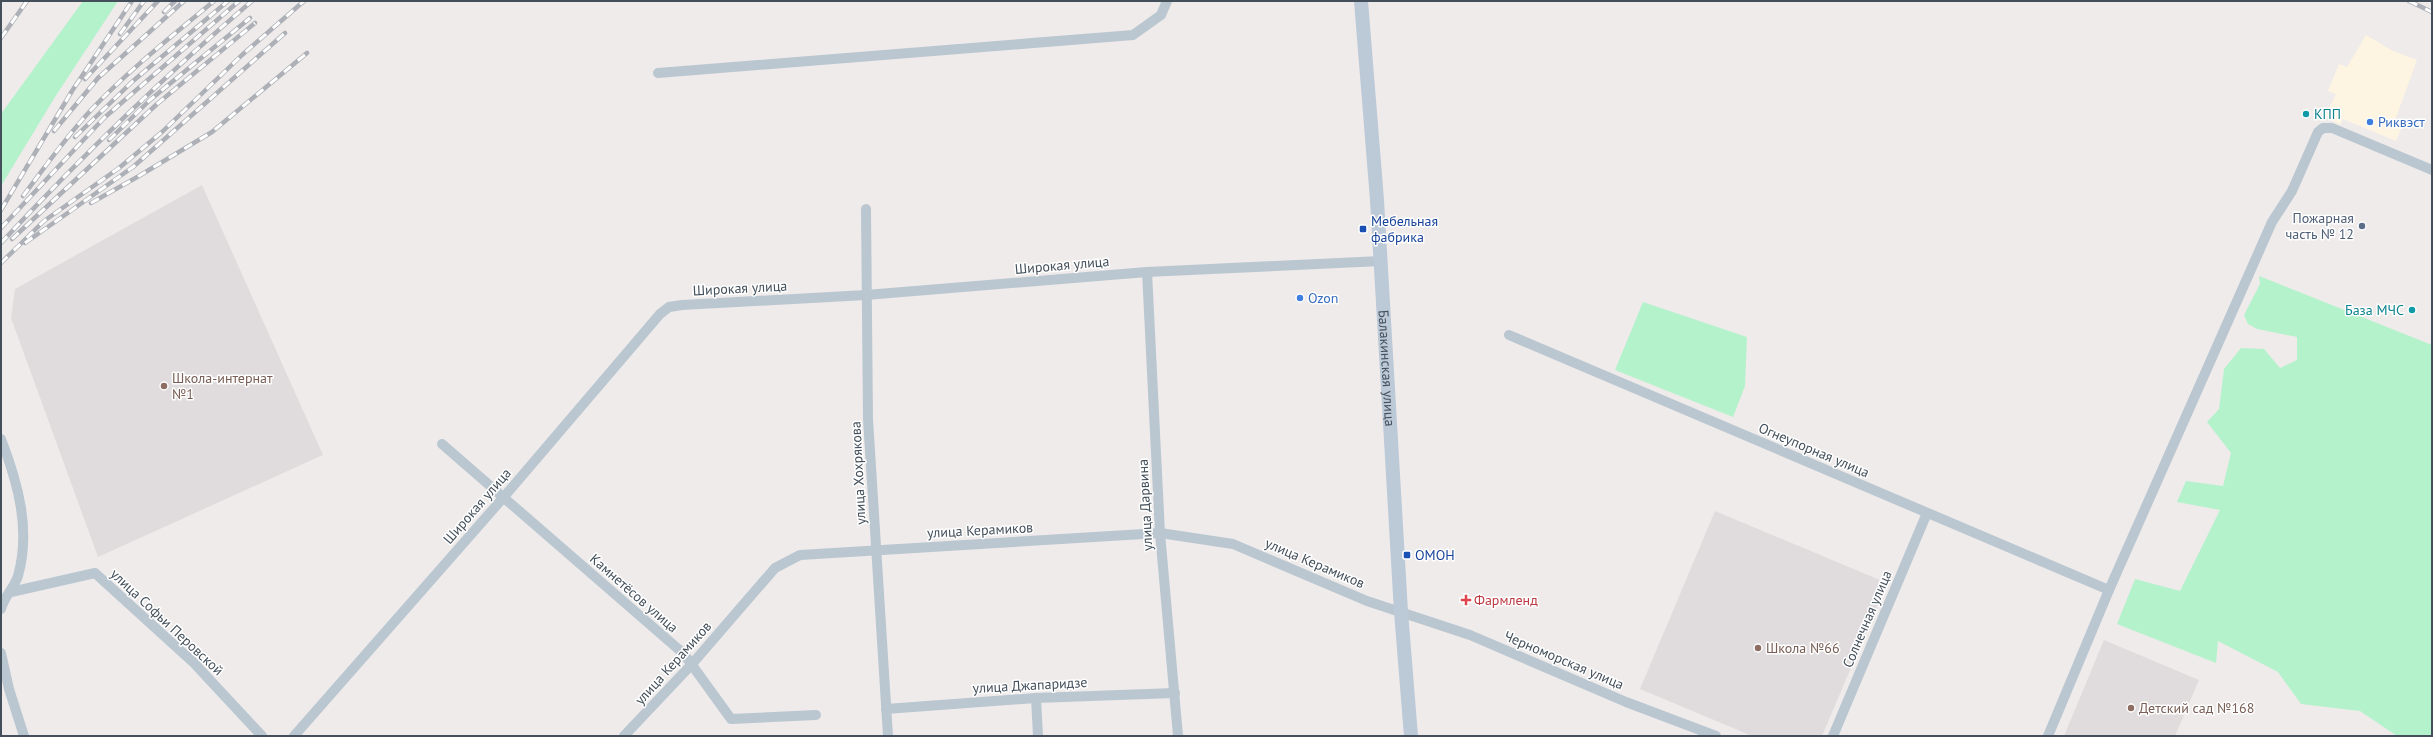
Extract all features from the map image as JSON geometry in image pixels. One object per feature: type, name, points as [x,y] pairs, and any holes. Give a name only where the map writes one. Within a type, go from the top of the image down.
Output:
[{"type":"main road","name":"Балакинская улица","points":[[1361,1],[1381,262],[1401,612],[1411,736]]},
{"type":"street","points":[[658,72],[1132,35],[1161,15],[1167,1]]},
{"type":"street","points":[[2048,736],[2109,590],[2272,222],[2292,191],[2318,132],[2324,128],[2332,128],[2432,170]]},
{"type":"street","name":"улица Хохрякова","points":[[866,209],[868,419],[888,736]]},
{"type":"street","name":"Широкая улица","points":[[294,736],[503,498],[660,314],[669,307],[866,295],[1147,272],[1381,262]]},
{"type":"street","name":"улица Дарвина","points":[[1147,272],[1160,533],[1178,736]]},
{"type":"street","name":"Огнеупорная улица","points":[[1509,335],[2109,590]]},
{"type":"street","points":[[1,439],[14,472],[22,504],[22,556],[17,579],[1,609]]},
{"type":"street","name":"Камнетёсов улица","points":[[442,444],[684,654],[731,719],[816,715]]},
{"type":"street","name":"Солнечная улица","points":[[1833,736],[1927,513]]},
{"type":"street","name":"улица Керамиков","points":[[624,736],[692,664],[775,568],[800,555],[1160,533],[1234,544],[1367,601],[1401,612]]},
{"type":"street","name":"улица Софьи Перовской","points":[[11,592],[96,573],[194,663],[262,736]]},
{"type":"street","name":"Черноморская улица","points":[[1401,612],[1470,635],[1626,702],[1716,736]]},
{"type":"street","points":[[1,653],[9,689],[24,736]]},
{"type":"street","name":"улица Джапаридзе","points":[[886,709],[1036,698],[1175,693]]},
{"type":"street","points":[[1036,698],[1038,736]]},
{"type":"shaded area","points":[[2366,35],[2393,51],[2417,60],[2394,123],[2402,127],[2396,141],[2343,119],[2340,125],[2325,117],[2336,94],[2328,91],[2339,64],[2347,67]]},
{"type":"shaded area","name":"Школа-интернат №1","points":[[202,185],[323,455],[98,557],[11,318],[15,289]]},
{"type":"shaded area","name":"Школа №66","points":[[1715,511],[1887,583],[1822,736],[1752,736],[1640,689]]},
{"type":"shaded area","name":"Детский сад №168","points":[[2104,640],[2199,680],[2175,736],[2064,736]]},
{"type":"green space","points":[[83,1],[118,1],[55,97],[1,186],[1,114]]},
{"type":"green space","points":[[2259,276],[2432,345],[2432,736],[2397,736],[2360,711],[2301,704],[2278,672],[2218,641],[2216,663],[2117,624],[2135,579],[2180,591],[2220,510],[2177,502],[2186,481],[2223,486],[2231,453],[2207,422],[2219,409],[2224,369],[2241,348],[2264,349],[2280,368],[2297,360],[2297,337],[2257,329],[2248,324],[2244,315],[2260,284]]},
{"type":"green space","points":[[1643,302],[1747,337],[1745,386],[1733,417],[1615,370]]},
{"type":"railway","points":[[1,38],[27,1]]},
{"type":"railway","points":[[1,210],[72,91],[132,1]]},
{"type":"railway","points":[[120,34],[144,1]]},
{"type":"railway","points":[[85,79],[158,1]]},
{"type":"railway","points":[[164,12],[175,1]]},
{"type":"railway","points":[[54,131],[98,78],[184,1]]},
{"type":"railway","points":[[23,196],[64,141],[105,95],[214,1]]},
{"type":"railway","points":[[75,137],[133,81],[228,1]]},
{"type":"railway","points":[[1,228],[104,118],[239,1]]},
{"type":"railway","points":[[1,243],[123,118],[186,59],[252,1]]},
{"type":"railway","points":[[1,263],[44,221],[119,168],[162,132],[242,55],[304,1]]},
{"type":"railway","points":[[2409,1],[2432,12]]},
{"type":"railway","points":[[109,140],[150,100],[250,18]]},
{"type":"railway","points":[[12,239],[157,104],[255,23]]},
{"type":"railway","points":[[25,243],[133,167],[285,33]]},
{"type":"railway","points":[[91,203],[212,132],[307,53]]},
{"type":"place","name":"КПП","points":[[2306,114]]},
{"type":"place","name":"Риквэст","points":[[2370,122]]},
{"type":"place","name":"Пожарная часть № 12","points":[[2362,226]]},
{"type":"place","name":"Мебельная фабрика","points":[[1363,229]]},
{"type":"place","name":"Ozon","points":[[1300,298]]},
{"type":"place","name":"База МЧС","points":[[2412,310]]},
{"type":"place","name":"Школа-интернат №1","points":[[164,386]]},
{"type":"place","name":"ОМОН","points":[[1407,555]]},
{"type":"place","name":"Фармленд","points":[[1466,600]]},
{"type":"place","name":"Школа №66","points":[[1758,648]]},
{"type":"place","name":"Детский сад №168","points":[[2131,708]]}]
